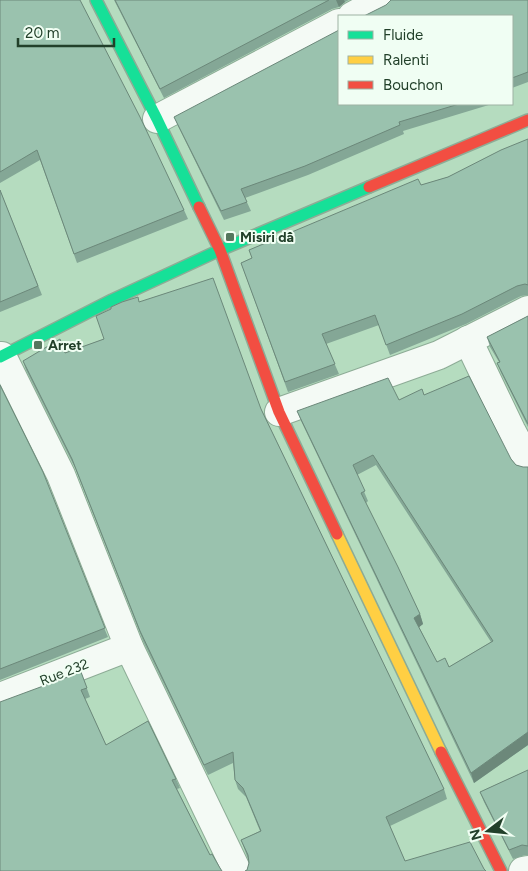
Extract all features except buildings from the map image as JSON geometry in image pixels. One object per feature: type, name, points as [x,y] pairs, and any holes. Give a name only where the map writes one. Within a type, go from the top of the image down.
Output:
[{"type":"street","points":[[96,0],[220,250],[279,412],[436,742],[501,871]]},
{"type":"street","points":[[354,15],[382,0]]},
{"type":"street","points":[[157,120],[338,24]]},
{"type":"street","points":[[237,871],[129,647],[60,475],[1,357],[112,300],[220,250],[528,120]]},
{"type":"street","points":[[279,412],[439,355],[528,310]]},
{"type":"street","points":[[468,340],[528,462]]},
{"type":"street","name":"Rue 232","points":[[0,697],[129,647]]},
{"type":"street","points":[[523,871],[528,870]]},
{"type":"traffic: fast","points":[[96,0],[157,119],[199,207]]},
{"type":"traffic: fast","points":[[0,357],[112,300],[220,250],[369,187]]},
{"type":"traffic: slow","points":[[337,534],[441,752]]},
{"type":"traffic: jam","points":[[369,187],[528,120]]},
{"type":"traffic: jam","points":[[199,207],[220,250],[279,412],[337,534]]},
{"type":"traffic: jam","points":[[441,752],[501,871]]},
{"type":"place","name":"Misiri dâ","points":[[230,237]]},
{"type":"place","name":"Arret","points":[[38,345]]}]
